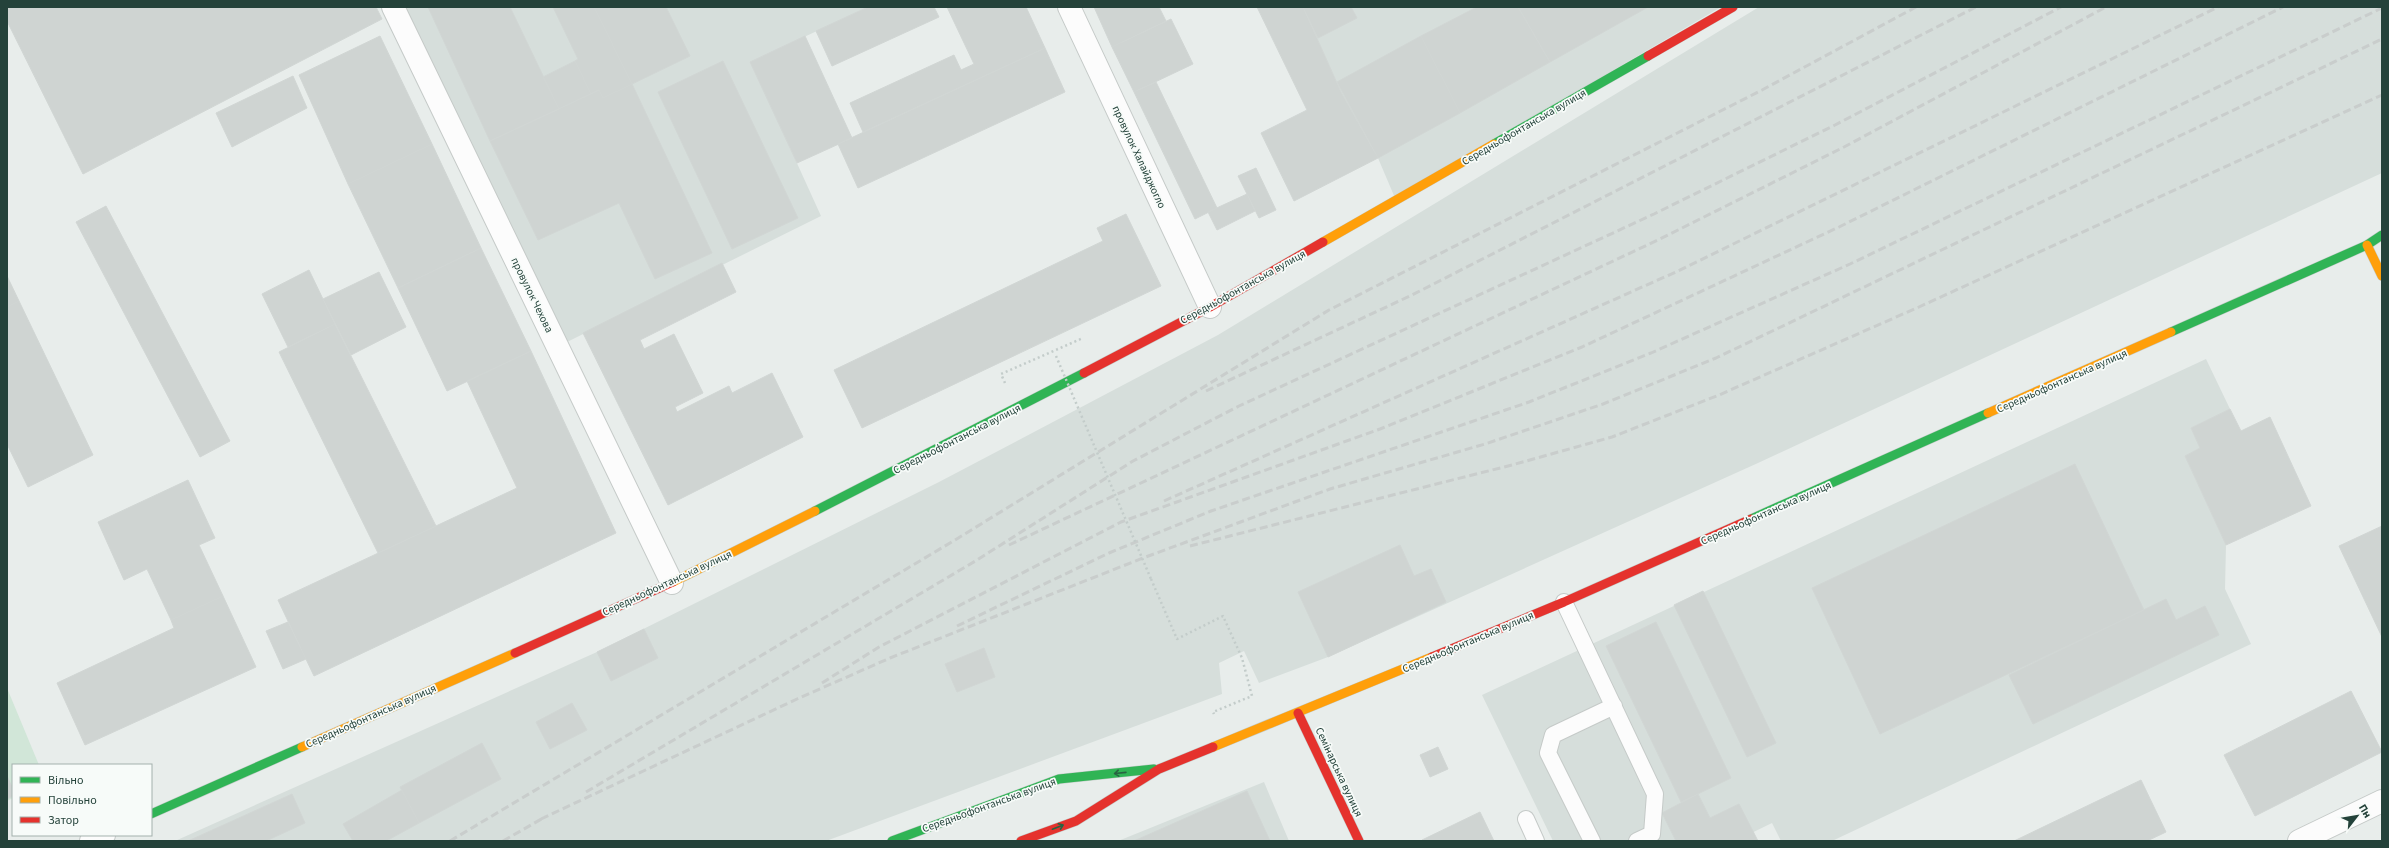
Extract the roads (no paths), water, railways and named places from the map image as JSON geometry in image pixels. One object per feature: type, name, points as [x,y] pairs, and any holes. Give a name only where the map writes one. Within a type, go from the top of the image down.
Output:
[{"type":"street","name":"провулок Чехова","points":[[393,7],[672,583]]},
{"type":"street","name":"провулок Халайджогло","points":[[1069,7],[1210,307]]},
{"type":"street","name":"Середньофонтанська вулиця","points":[[152,814],[672,583],[1018,408],[1210,307],[1733,7]]},
{"type":"street","name":"Середньофонтанська вулиця","points":[[1022,841],[1076,821],[1159,769],[1564,602],[2368,245],[2382,235]]},
{"type":"street","name":"Середньофонтанська вулиця","points":[[2368,245],[2382,244]]},
{"type":"street","points":[[2368,245],[2382,276]]},
{"type":"street","name":"Семінарська вулиця","points":[[1298,712],[1359,841]]},
{"type":"street","name":"Середньофонтанська вулиця","points":[[892,841],[1059,779],[1159,769]]},
{"type":"street","points":[[2299,841],[2382,801]]},
{"type":"street","points":[[91,841],[102,836]]},
{"type":"lane","points":[[1564,602],[1655,794],[1652,834],[1637,841]]},
{"type":"lane","points":[[1592,841],[1548,753],[1553,735],[1614,706]]},
{"type":"lane","points":[[1526,819],[1536,841]]},
{"type":"railway","points":[[450,841],[955,540],[1329,310],[1762,90],[1916,7]]},
{"type":"railway","points":[[1206,391],[1412,295],[1976,7]]},
{"type":"railway","points":[[586,792],[977,560],[1133,461],[1239,406],[1654,214],[1835,125],[2061,7]]},
{"type":"railway","points":[[1009,545],[1660,239],[1844,147],[2106,7]]},
{"type":"railway","points":[[1164,501],[1678,271],[2218,7]]},
{"type":"railway","points":[[822,683],[879,647],[1121,522],[1380,429],[1582,347],[1839,227],[2283,7]]},
{"type":"railway","points":[[957,626],[1109,553],[1211,511],[1529,402],[1651,353],[1850,264],[2382,8]]},
{"type":"railway","points":[[541,819],[797,699],[890,658],[1143,558],[1330,489],[1485,444],[1603,404],[1716,358],[2382,39]]},
{"type":"railway","points":[[1190,546],[1512,465],[1612,437],[1719,395],[1919,307],[2382,95]]},
{"type":"railway","points":[[503,841],[545,817]]}]
